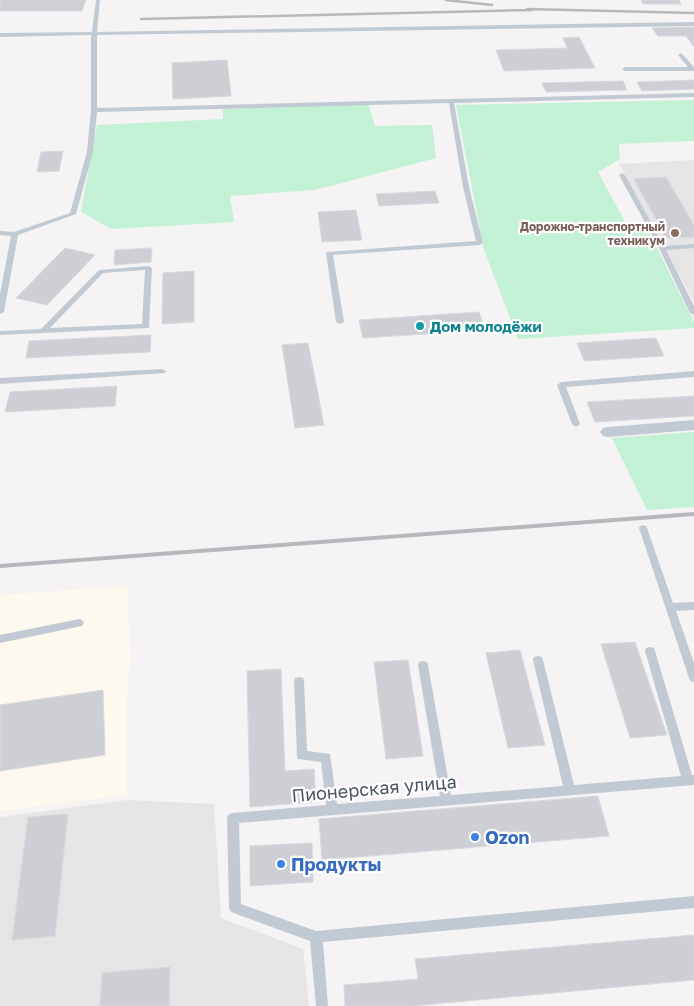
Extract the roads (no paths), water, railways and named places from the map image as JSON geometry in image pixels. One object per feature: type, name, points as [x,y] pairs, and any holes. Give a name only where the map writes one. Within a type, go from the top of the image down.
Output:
[{"type":"street","points":[[608,432],[694,425]]},
{"type":"lane","points":[[0,233],[15,234],[74,214],[90,152],[94,110],[94,34],[98,0]]},
{"type":"lane","points":[[0,35],[694,24]]},
{"type":"lane","points":[[681,55],[693,69]]},
{"type":"lane","points":[[625,70],[693,69]]},
{"type":"lane","points":[[94,110],[694,95]]},
{"type":"lane","points":[[340,322],[329,253],[480,243],[466,187],[451,100]]},
{"type":"lane","points":[[622,175],[662,248],[694,313]]},
{"type":"lane","points":[[0,312],[15,234]]},
{"type":"lane","points":[[662,248],[694,246]]},
{"type":"lane","points":[[0,333],[43,331],[146,326],[149,268],[101,271],[43,331]]},
{"type":"lane","points":[[0,381],[162,371]]},
{"type":"lane","points":[[576,424],[561,385],[694,374]]},
{"type":"lane","points":[[643,528],[694,678]]},
{"type":"lane","points":[[669,608],[694,606]]},
{"type":"lane","points":[[0,639],[79,623]]},
{"type":"lane","points":[[650,651],[691,780]]},
{"type":"lane","points":[[538,660],[570,790]]},
{"type":"lane","points":[[423,665],[446,800]]},
{"type":"lane","points":[[299,680],[302,756],[326,756],[332,809]]},
{"type":"lane","name":"Пионерская улица","points":[[316,937],[234,908],[233,818],[691,780]]},
{"type":"lane","points":[[322,1006],[316,937],[694,902]]},
{"type":"railway","points":[[446,0],[492,5]]},
{"type":"railway","points":[[527,9],[694,13]]},
{"type":"railway","points":[[141,19],[532,10]]},
{"type":"railway","points":[[0,566],[694,514]]},
{"type":"place","name":"Дорожно-транспортный техникум","points":[[675,233]]},
{"type":"place","name":"Дом молодёжи","points":[[420,326]]},
{"type":"place","name":"Ozon","points":[[475,837]]},
{"type":"place","name":"Продукты","points":[[281,864]]}]
